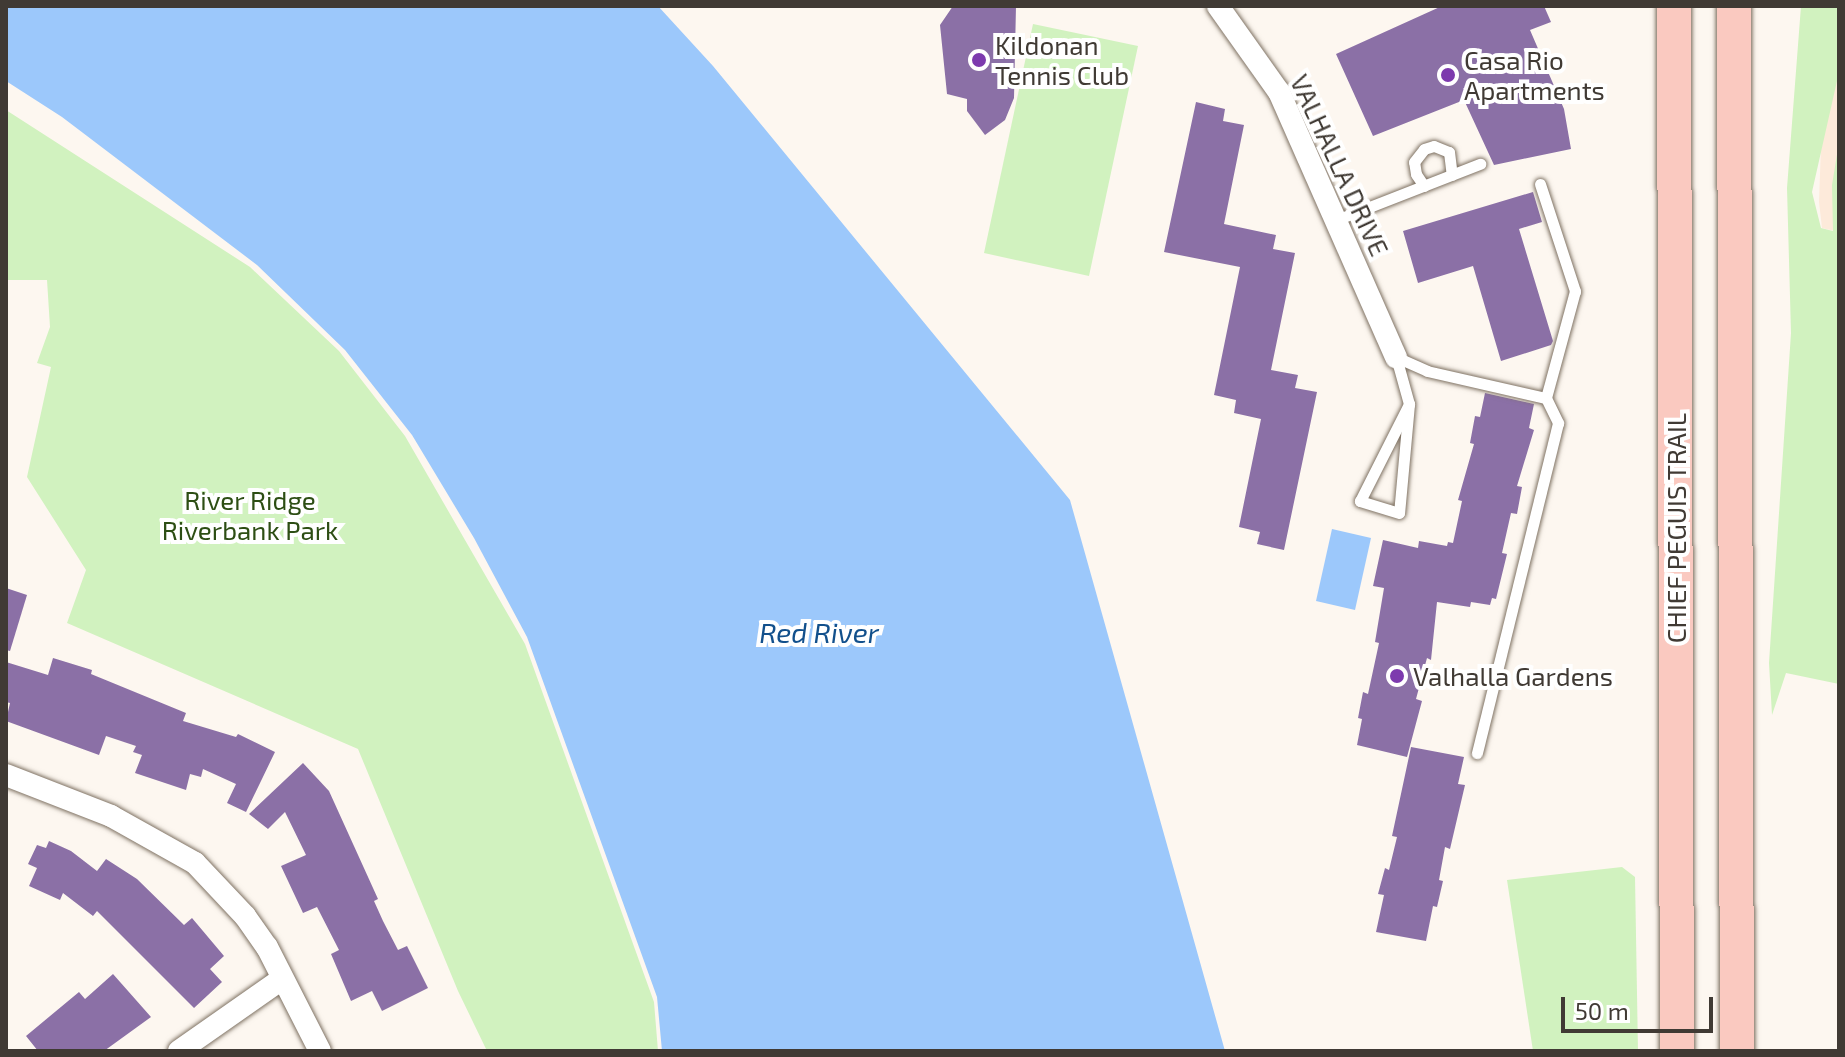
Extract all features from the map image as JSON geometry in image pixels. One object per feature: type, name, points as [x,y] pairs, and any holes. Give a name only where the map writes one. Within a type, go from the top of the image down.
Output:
[{"type":"main road","name":"CHIEF PEGUIS TRAIL","points":[[1674,6],[1677,1051]]},
{"type":"main road","points":[[1737,1051],[1735,22],[1743,6]]},
{"type":"street","name":"VALHALLA DRIVE","points":[[1218,6],[1279,92],[1396,357]]},
{"type":"street","points":[[6,775],[133,827],[195,863],[245,916],[320,1051]]},
{"type":"street","points":[[179,1051],[282,979]]},
{"type":"lane","points":[[1424,186],[1416,174],[1414,162],[1424,149],[1434,146],[1449,152],[1452,175]]},
{"type":"lane","points":[[1336,220],[1480,164]]},
{"type":"lane","points":[[1477,753],[1558,423],[1546,398],[1575,291],[1540,184]]},
{"type":"lane","points":[[1396,357],[1427,371],[1546,398]]},
{"type":"lane","points":[[1396,357],[1409,404],[1399,513],[1360,501],[1409,404]]},
{"type":"shaded area","points":[[1839,6],[1839,232],[1822,228],[1819,202],[1822,117]]},
{"type":"green space","points":[[1801,6],[1839,6],[1839,72],[1812,192],[1821,228],[1833,231],[1832,185],[1839,142],[1839,684],[1786,673],[1772,715],[1769,663],[1791,333],[1787,188]]},
{"type":"green space","points":[[1033,24],[1138,46],[1089,276],[984,253]]},
{"type":"green space","name":"River Ridge Riverbank Park","points":[[6,110],[250,267],[339,351],[405,436],[525,644],[654,1002],[658,1051],[487,1051],[458,991],[358,749],[67,623],[86,570],[27,477],[51,367],[37,363],[50,327],[47,280],[6,280]]},
{"type":"green space","points":[[1622,867],[1635,877],[1638,1051],[1533,1051],[1507,880]]},
{"type":"water","name":"Red River","points":[[6,6],[658,6],[713,66],[1070,500],[1225,1051],[662,1051],[657,997],[527,637],[474,538],[412,435],[345,350],[257,265],[62,117],[6,81]]},
{"type":"water","points":[[1332,529],[1371,538],[1355,610],[1316,601]]},
{"type":"building","name":"Kildonan Tennis Club","points":[[953,6],[1016,6],[1014,98],[1005,120],[985,135],[967,111],[967,99],[947,94],[940,25]]},
{"type":"building","name":"Casa Rio Apartments","points":[[1442,6],[1544,6],[1551,22],[1530,30],[1564,109],[1571,149],[1494,165],[1464,100],[1373,136],[1336,54]]},
{"type":"building","points":[[1196,102],[1225,109],[1223,121],[1244,125],[1224,224],[1276,235],[1273,249],[1295,253],[1271,370],[1298,375],[1295,388],[1317,392],[1284,550],[1257,544],[1260,532],[1239,527],[1261,419],[1234,413],[1236,400],[1214,395],[1240,267],[1164,252]]},
{"type":"building","points":[[1533,192],[1542,222],[1519,229],[1553,341],[1551,345],[1501,361],[1473,266],[1418,283],[1403,231]]},
{"type":"building","name":"Valhalla Gardens","points":[[1485,393],[1534,404],[1529,428],[1534,430],[1517,486],[1522,487],[1517,514],[1511,513],[1502,553],[1507,554],[1496,599],[1492,598],[1490,605],[1471,602],[1470,607],[1437,602],[1431,660],[1427,658],[1416,699],[1422,701],[1407,757],[1357,745],[1363,692],[1368,694],[1379,643],[1375,642],[1384,588],[1373,586],[1383,540],[1418,548],[1419,541],[1447,546],[1448,542],[1453,543],[1462,501],[1458,500],[1474,444],[1470,443],[1475,416],[1480,417]]},
{"type":"building","points":[[6,588],[27,595],[10,651],[6,650]]},
{"type":"building","points":[[53,658],[92,670],[91,674],[186,713],[183,721],[236,737],[238,734],[275,752],[246,812],[227,803],[236,784],[203,769],[201,777],[190,774],[186,790],[135,773],[142,755],[133,752],[136,746],[106,736],[99,755],[6,721],[10,703],[6,702],[6,662],[48,675]]},
{"type":"building","points":[[1411,747],[1464,757],[1458,784],[1465,785],[1450,849],[1445,847],[1439,880],[1443,881],[1437,907],[1433,906],[1426,941],[1376,932],[1384,895],[1378,894],[1385,868],[1389,870],[1397,837],[1392,836]]},
{"type":"building","points":[[303,763],[329,791],[378,899],[374,901],[383,921],[398,950],[407,946],[428,988],[382,1011],[372,991],[351,1001],[331,954],[339,950],[317,907],[303,913],[281,866],[306,855],[285,812],[268,829],[249,814]]},
{"type":"building","points":[[49,841],[71,851],[97,871],[106,859],[137,879],[184,925],[192,918],[224,956],[210,969],[222,982],[194,1008],[97,911],[93,916],[63,893],[60,900],[29,886],[37,868],[28,864],[37,845],[46,848]]},
{"type":"building","points":[[113,974],[151,1017],[104,1051],[38,1051],[26,1036],[79,992],[85,999]]},
{"type":"place","name":"Kildonan Tennis Club","points":[[979,60]]},
{"type":"place","name":"Casa Rio Apartments","points":[[1448,75]]},
{"type":"place","name":"Valhalla Gardens","points":[[1397,676]]}]
